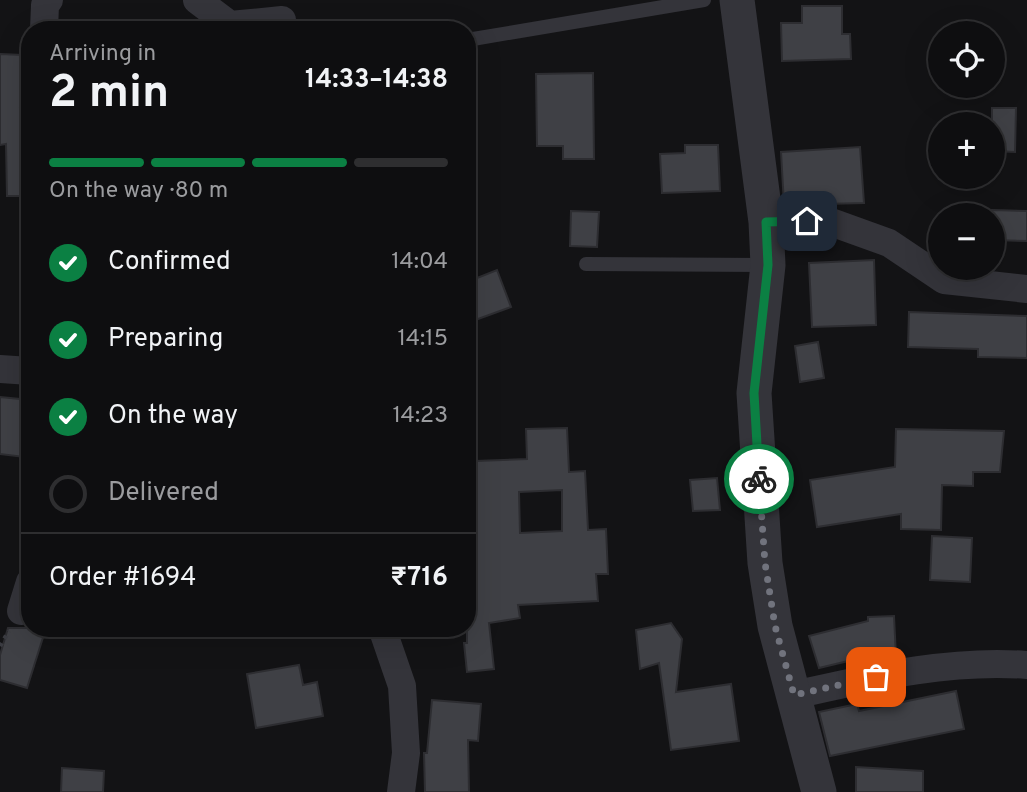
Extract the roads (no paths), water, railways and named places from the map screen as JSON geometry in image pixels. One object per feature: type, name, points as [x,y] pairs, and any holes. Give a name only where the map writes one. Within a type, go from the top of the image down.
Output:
[{"type":"street","points":[[44,21],[45,5],[49,0]]},
{"type":"street","points":[[197,0],[224,21]]},
{"type":"street","points":[[737,0],[766,222],[768,265],[754,393],[765,563],[775,626],[819,792]]},
{"type":"street","points":[[766,222],[828,221],[889,243],[944,280],[1027,289]]},
{"type":"street","points":[[0,369],[21,371]]},
{"type":"street","points":[[385,637],[402,686],[406,753],[401,792]]},
{"type":"street","points":[[794,695],[962,664],[1027,665]]},
{"type":"lane","points":[[476,38],[704,0]]},
{"type":"lane","points":[[586,264],[768,265]]}]
